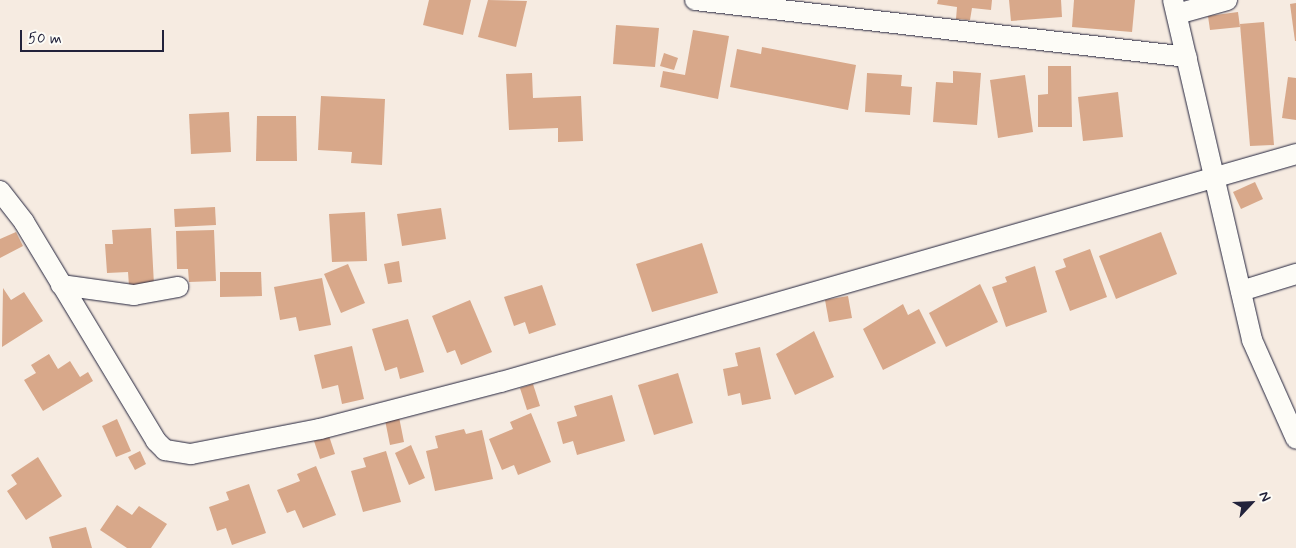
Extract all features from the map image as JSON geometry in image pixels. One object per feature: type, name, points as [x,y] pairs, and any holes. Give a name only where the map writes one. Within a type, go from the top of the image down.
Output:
[{"type":"street","points":[[695,0],[1187,57]]},
{"type":"street","points":[[1227,0],[1175,7],[1217,174],[1252,340],[1296,439]]},
{"type":"street","points":[[0,191],[156,441],[165,450],[191,454],[320,429],[501,382],[1217,174],[1296,154]]},
{"type":"street","points":[[1241,290],[1296,274]]},
{"type":"street","points":[[60,285],[141,295],[178,287]]},
{"type":"building","points":[[429,0],[471,0],[463,35],[423,25]]},
{"type":"building","points":[[488,0],[527,1],[516,47],[478,37]]},
{"type":"building","points":[[938,0],[992,0],[991,10],[972,8],[970,20],[956,19],[957,7],[937,4]]},
{"type":"building","points":[[1009,0],[1061,0],[1062,17],[1011,21]]},
{"type":"building","points":[[1074,0],[1135,0],[1132,32],[1072,27]]},
{"type":"building","points":[[1296,3],[1296,41],[1295,41],[1290,4]]},
{"type":"building","points":[[1238,12],[1240,27],[1210,30],[1208,16]]},
{"type":"building","points":[[1264,22],[1274,145],[1250,146],[1240,24]]},
{"type":"building","points":[[616,25],[659,28],[655,67],[613,64]]},
{"type":"building","points":[[693,30],[729,36],[718,99],[660,87],[663,71],[685,75]]},
{"type":"building","points":[[762,47],[856,65],[848,110],[730,87],[737,49],[761,54]]},
{"type":"building","points":[[664,53],[678,58],[674,70],[660,66]]},
{"type":"building","points":[[1048,66],[1071,66],[1072,127],[1038,127],[1038,95],[1048,94]]},
{"type":"building","points":[[953,71],[981,73],[977,125],[933,122],[936,82],[953,83]]},
{"type":"building","points":[[532,73],[533,98],[581,96],[583,141],[558,142],[558,128],[509,130],[506,74]]},
{"type":"building","points":[[867,73],[902,75],[901,86],[912,87],[910,115],[865,112]]},
{"type":"building","points":[[1025,75],[1033,132],[998,138],[990,80]]},
{"type":"building","points":[[1288,77],[1296,78],[1296,120],[1282,118]]},
{"type":"building","points":[[1118,92],[1123,137],[1083,141],[1078,97]]},
{"type":"building","points":[[321,96],[385,99],[382,165],[351,163],[352,152],[318,150]]},
{"type":"building","points":[[229,112],[231,152],[191,154],[189,114]]},
{"type":"building","points":[[257,116],[296,116],[297,161],[256,161]]},
{"type":"building","points":[[1255,182],[1263,199],[1241,209],[1233,192]]},
{"type":"building","points":[[215,207],[216,225],[175,227],[174,209]]},
{"type":"building","points":[[441,208],[446,239],[402,246],[397,214]]},
{"type":"building","points":[[365,212],[367,261],[332,262],[329,214]]},
{"type":"building","points":[[151,228],[154,285],[129,286],[128,272],[107,273],[105,244],[113,244],[112,230]]},
{"type":"building","points":[[214,230],[216,281],[189,282],[188,269],[177,269],[176,231]]},
{"type":"building","points":[[16,232],[23,246],[0,258],[0,239]]},
{"type":"building","points":[[1161,232],[1177,274],[1116,299],[1099,256]]},
{"type":"building","points":[[702,243],[718,293],[652,312],[636,264]]},
{"type":"building","points":[[1090,249],[1107,297],[1070,311],[1055,271],[1066,267],[1063,259]]},
{"type":"building","points":[[399,261],[402,282],[388,284],[384,264]]},
{"type":"building","points":[[348,264],[365,303],[341,313],[324,274]]},
{"type":"building","points":[[1035,266],[1047,312],[1006,327],[992,287],[1007,282],[1005,277]]},
{"type":"building","points":[[220,272],[261,272],[262,296],[220,297]]},
{"type":"building","points":[[322,278],[331,325],[299,331],[296,317],[280,320],[274,287]]},
{"type":"building","points":[[980,284],[998,322],[946,347],[929,313]]},
{"type":"building","points":[[542,285],[556,325],[529,334],[525,322],[514,326],[504,297]]},
{"type":"building","points":[[3,288],[11,300],[24,292],[43,321],[2,347]]},
{"type":"building","points":[[848,296],[852,318],[829,322],[825,300]]},
{"type":"building","points":[[470,300],[492,352],[461,365],[455,350],[447,353],[432,316]]},
{"type":"building","points":[[903,304],[908,315],[919,309],[936,343],[883,370],[863,329]]},
{"type":"building","points":[[408,319],[424,372],[400,379],[397,367],[385,371],[372,329]]},
{"type":"building","points":[[814,331],[834,377],[795,395],[776,354]]},
{"type":"building","points":[[352,346],[364,399],[342,404],[338,385],[322,389],[314,355]]},
{"type":"building","points":[[760,347],[771,399],[742,405],[740,393],[728,396],[723,369],[738,366],[735,353]]},
{"type":"building","points":[[49,354],[58,369],[70,361],[80,377],[88,372],[93,381],[43,411],[24,380],[36,373],[31,365]]},
{"type":"building","points":[[678,373],[693,423],[654,435],[638,385]]},
{"type":"building","points":[[533,384],[540,406],[527,410],[520,388]]},
{"type":"building","points":[[612,395],[625,441],[577,455],[573,441],[563,444],[557,422],[577,416],[574,406]]},
{"type":"building","points":[[531,413],[551,462],[518,475],[514,465],[502,470],[489,439],[513,429],[510,422]]},
{"type":"building","points":[[399,417],[404,442],[390,445],[385,420]]},
{"type":"building","points":[[117,419],[131,451],[116,457],[102,426]]},
{"type":"building","points":[[464,429],[466,434],[482,430],[493,479],[435,491],[426,451],[438,448],[435,436]]},
{"type":"building","points":[[329,436],[335,454],[320,459],[314,441]]},
{"type":"building","points":[[411,445],[425,478],[409,485],[395,453]]},
{"type":"building","points":[[140,451],[146,464],[135,470],[128,457]]},
{"type":"building","points":[[386,451],[401,502],[363,512],[351,471],[366,467],[363,458]]},
{"type":"building","points":[[38,457],[62,496],[26,520],[7,491],[17,484],[11,475]]},
{"type":"building","points":[[316,466],[336,515],[303,528],[295,510],[287,513],[277,490],[300,481],[297,474]]},
{"type":"building","points":[[249,484],[266,533],[232,545],[226,528],[217,531],[209,507],[229,500],[226,492]]},
{"type":"building","points":[[117,505],[132,515],[139,506],[167,524],[151,548],[127,548],[100,530]]},
{"type":"building","points":[[86,527],[92,548],[52,548],[49,537]]}]
